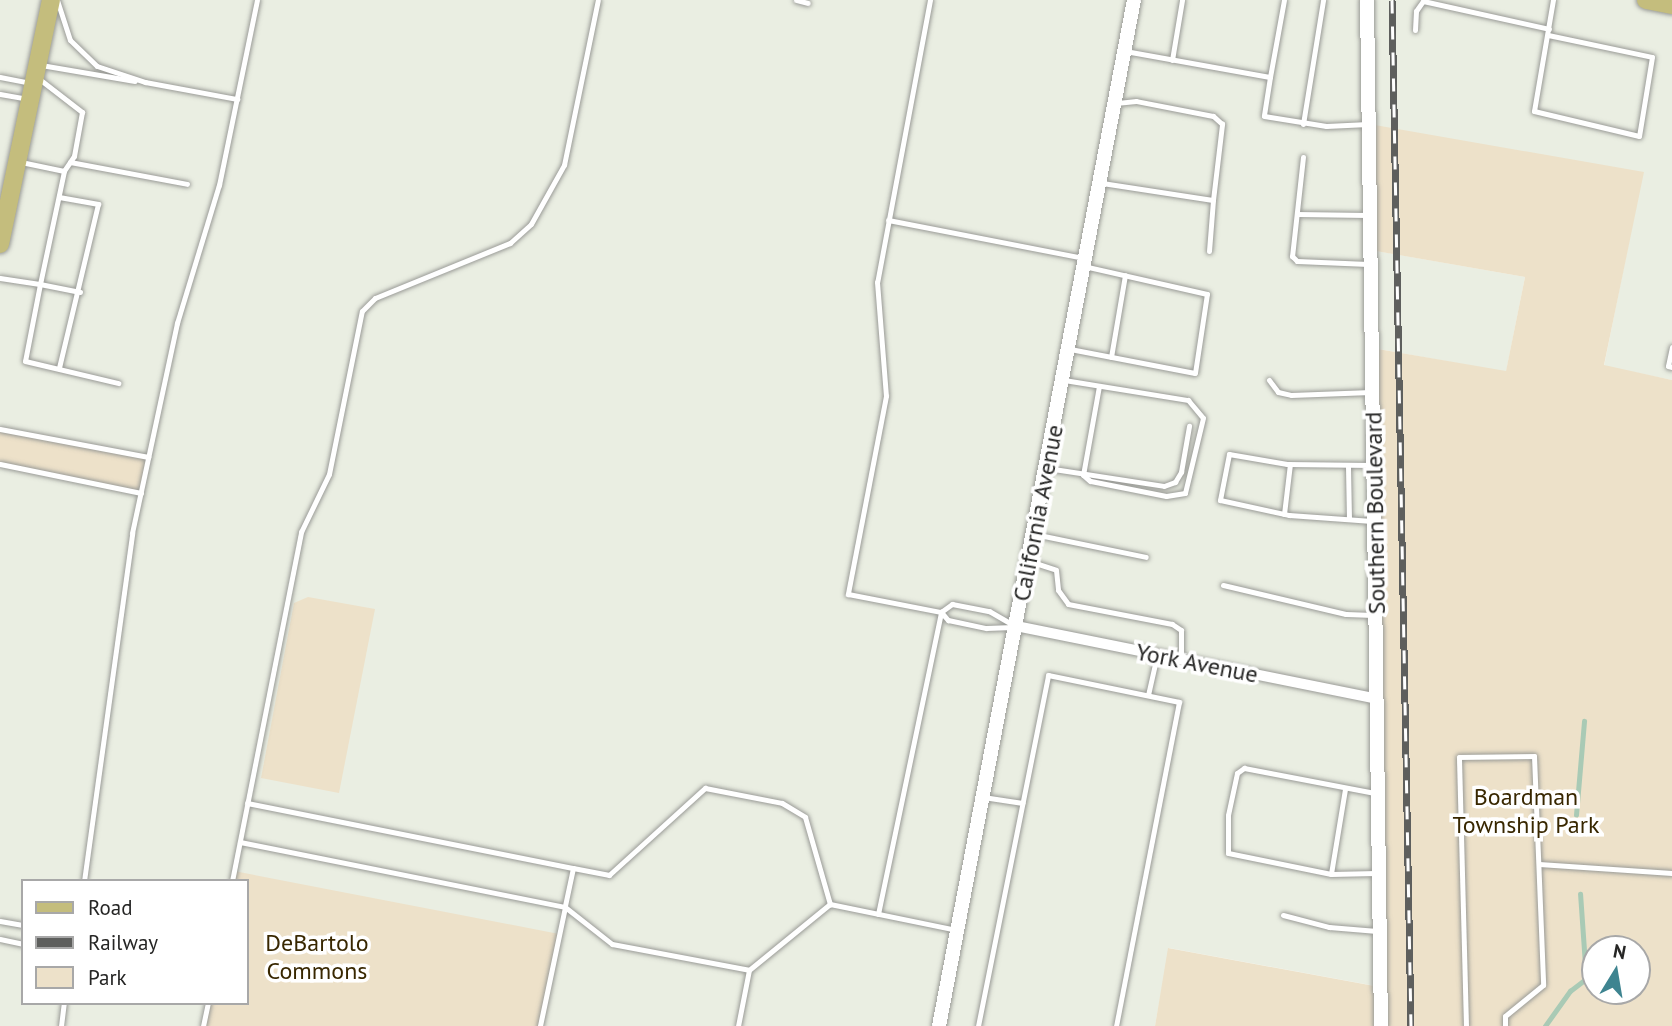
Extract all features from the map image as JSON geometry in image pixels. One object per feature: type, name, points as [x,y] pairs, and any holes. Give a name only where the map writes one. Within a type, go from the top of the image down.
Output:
[{"type":"main road","points":[[0,244],[51,0]]},
{"type":"street","name":"California Avenue","points":[[939,1026],[1135,0]]},
{"type":"street","name":"Southern Boulevard","points":[[1367,0],[1381,1026]]},
{"type":"street","name":"York Avenue","points":[[1016,626],[1377,699]]},
{"type":"lane","points":[[57,0],[70,40],[82,55],[97,66],[145,82],[237,99]]},
{"type":"lane","points":[[84,879],[141,492],[177,323],[219,185],[257,0]]},
{"type":"lane","points":[[232,879],[301,532],[329,474],[362,311],[375,298],[510,243],[531,224],[564,164],[597,0]]},
{"type":"lane","points":[[796,0],[808,3]]},
{"type":"lane","points":[[930,0],[888,220],[876,300],[886,396],[848,594],[941,612],[948,620],[986,628],[1016,626]]},
{"type":"lane","points":[[1172,60],[1182,0]]},
{"type":"lane","points":[[1284,0],[1264,116],[1303,124],[1369,124]]},
{"type":"lane","points":[[1303,124],[1323,0]]},
{"type":"lane","points":[[1415,30],[1416,11],[1423,1],[1548,32],[1652,57],[1639,136],[1534,111],[1548,32],[1553,0]]},
{"type":"lane","points":[[1125,51],[1270,77]]},
{"type":"lane","points":[[0,76],[34,81],[145,82]]},
{"type":"lane","points":[[0,94],[34,81]]},
{"type":"lane","points":[[34,81],[82,112],[70,162],[64,172],[25,361],[118,383]]},
{"type":"lane","points":[[1115,104],[1136,101],[1213,116],[1222,124],[1209,251]]},
{"type":"lane","points":[[1303,157],[1292,256],[1297,261],[1371,264]]},
{"type":"lane","points":[[17,161],[64,172]]},
{"type":"lane","points":[[70,162],[187,184]]},
{"type":"lane","points":[[1099,183],[1213,200]]},
{"type":"lane","points":[[59,197],[98,204],[80,292],[59,368]]},
{"type":"lane","points":[[1297,214],[1370,215]]},
{"type":"lane","points":[[888,220],[1084,262],[1125,275],[1207,294],[1195,373],[1070,349]]},
{"type":"lane","points":[[1111,357],[1125,275]]},
{"type":"lane","points":[[0,278],[80,292]]},
{"type":"lane","points":[[1672,347],[1668,366],[1672,367]]},
{"type":"lane","points":[[1064,380],[1172,401],[1188,400],[1203,418],[1185,493],[1166,496],[1090,481],[1083,475]]},
{"type":"lane","points":[[1269,380],[1278,392],[1291,395],[1373,392]]},
{"type":"lane","points":[[1083,475],[1099,386]]},
{"type":"lane","points":[[1172,401],[1177,409]]},
{"type":"lane","points":[[1047,468],[1164,486],[1175,482],[1189,426]]},
{"type":"lane","points":[[0,429],[148,457]]},
{"type":"lane","points":[[1374,465],[1348,467],[1290,464],[1229,454],[1220,500],[1284,514],[1375,521]]},
{"type":"lane","points":[[0,464],[141,492]]},
{"type":"lane","points":[[1284,514],[1290,464]]},
{"type":"lane","points":[[1348,467],[1349,519]]},
{"type":"lane","points":[[1034,534],[1146,557]]},
{"type":"lane","points":[[1028,561],[1056,570],[1058,590],[1068,604],[1172,624],[1181,630],[1181,660]]},
{"type":"lane","points":[[1223,585],[1346,614],[1376,615]]},
{"type":"lane","points":[[878,914],[941,612],[952,604],[989,611],[1016,626]]},
{"type":"lane","points":[[1148,695],[1157,655]]},
{"type":"lane","points":[[978,1026],[1048,675],[1179,702],[1116,1026]]},
{"type":"lane","points":[[1466,1026],[1460,757],[1534,756],[1543,985],[1505,1016],[1505,1026]]},
{"type":"lane","points":[[1378,794],[1244,768],[1237,774],[1231,794],[1228,853],[1331,874],[1379,873]]},
{"type":"lane","points":[[247,803],[609,875],[705,788],[782,803],[805,817],[830,904]]},
{"type":"lane","points":[[1331,874],[1345,789]]},
{"type":"lane","points":[[983,797],[1023,803]]},
{"type":"lane","points":[[240,842],[565,906],[612,944],[749,970]]},
{"type":"lane","points":[[1539,864],[1672,873]]},
{"type":"lane","points":[[540,1026],[573,868]]},
{"type":"lane","points":[[830,904],[957,930]]},
{"type":"lane","points":[[737,1026],[749,970],[830,904]]},
{"type":"lane","points":[[1283,915],[1329,927],[1380,932]]},
{"type":"lane","points":[[0,920],[21,925]]},
{"type":"lane","points":[[0,939],[21,944]]},
{"type":"lane","points":[[61,1026],[64,1005]]},
{"type":"lane","points":[[204,1026],[208,1005]]},
{"type":"shaded area","points":[[0,0],[1672,0],[1672,380],[1604,366],[1643,172],[1371,250],[1525,277],[1506,372],[1373,348],[1381,987],[1169,948],[1155,1026],[0,1026]]},
{"type":"green space","name":"Boardman Township Park","points":[[1369,124],[1644,172],[1604,365],[1672,380],[1672,1026],[1155,1026],[1168,948],[1380,987],[1372,348],[1506,371],[1525,277],[1370,250]]},
{"type":"green space","points":[[0,429],[148,458],[142,492],[0,465]]},
{"type":"green space","points":[[308,597],[375,609],[339,793],[261,778],[294,603]]},
{"type":"green space","name":"DeBartolo Commons","points":[[234,871],[559,934],[540,1026],[203,1026],[208,1005],[248,1005],[248,879],[232,879]]},
{"type":"waterway","points":[[1576,815],[1584,721]]},
{"type":"waterway","points":[[1545,1026],[1570,991],[1586,979],[1580,894]]},
{"type":"railway","points":[[1392,0],[1411,1026]]}]
